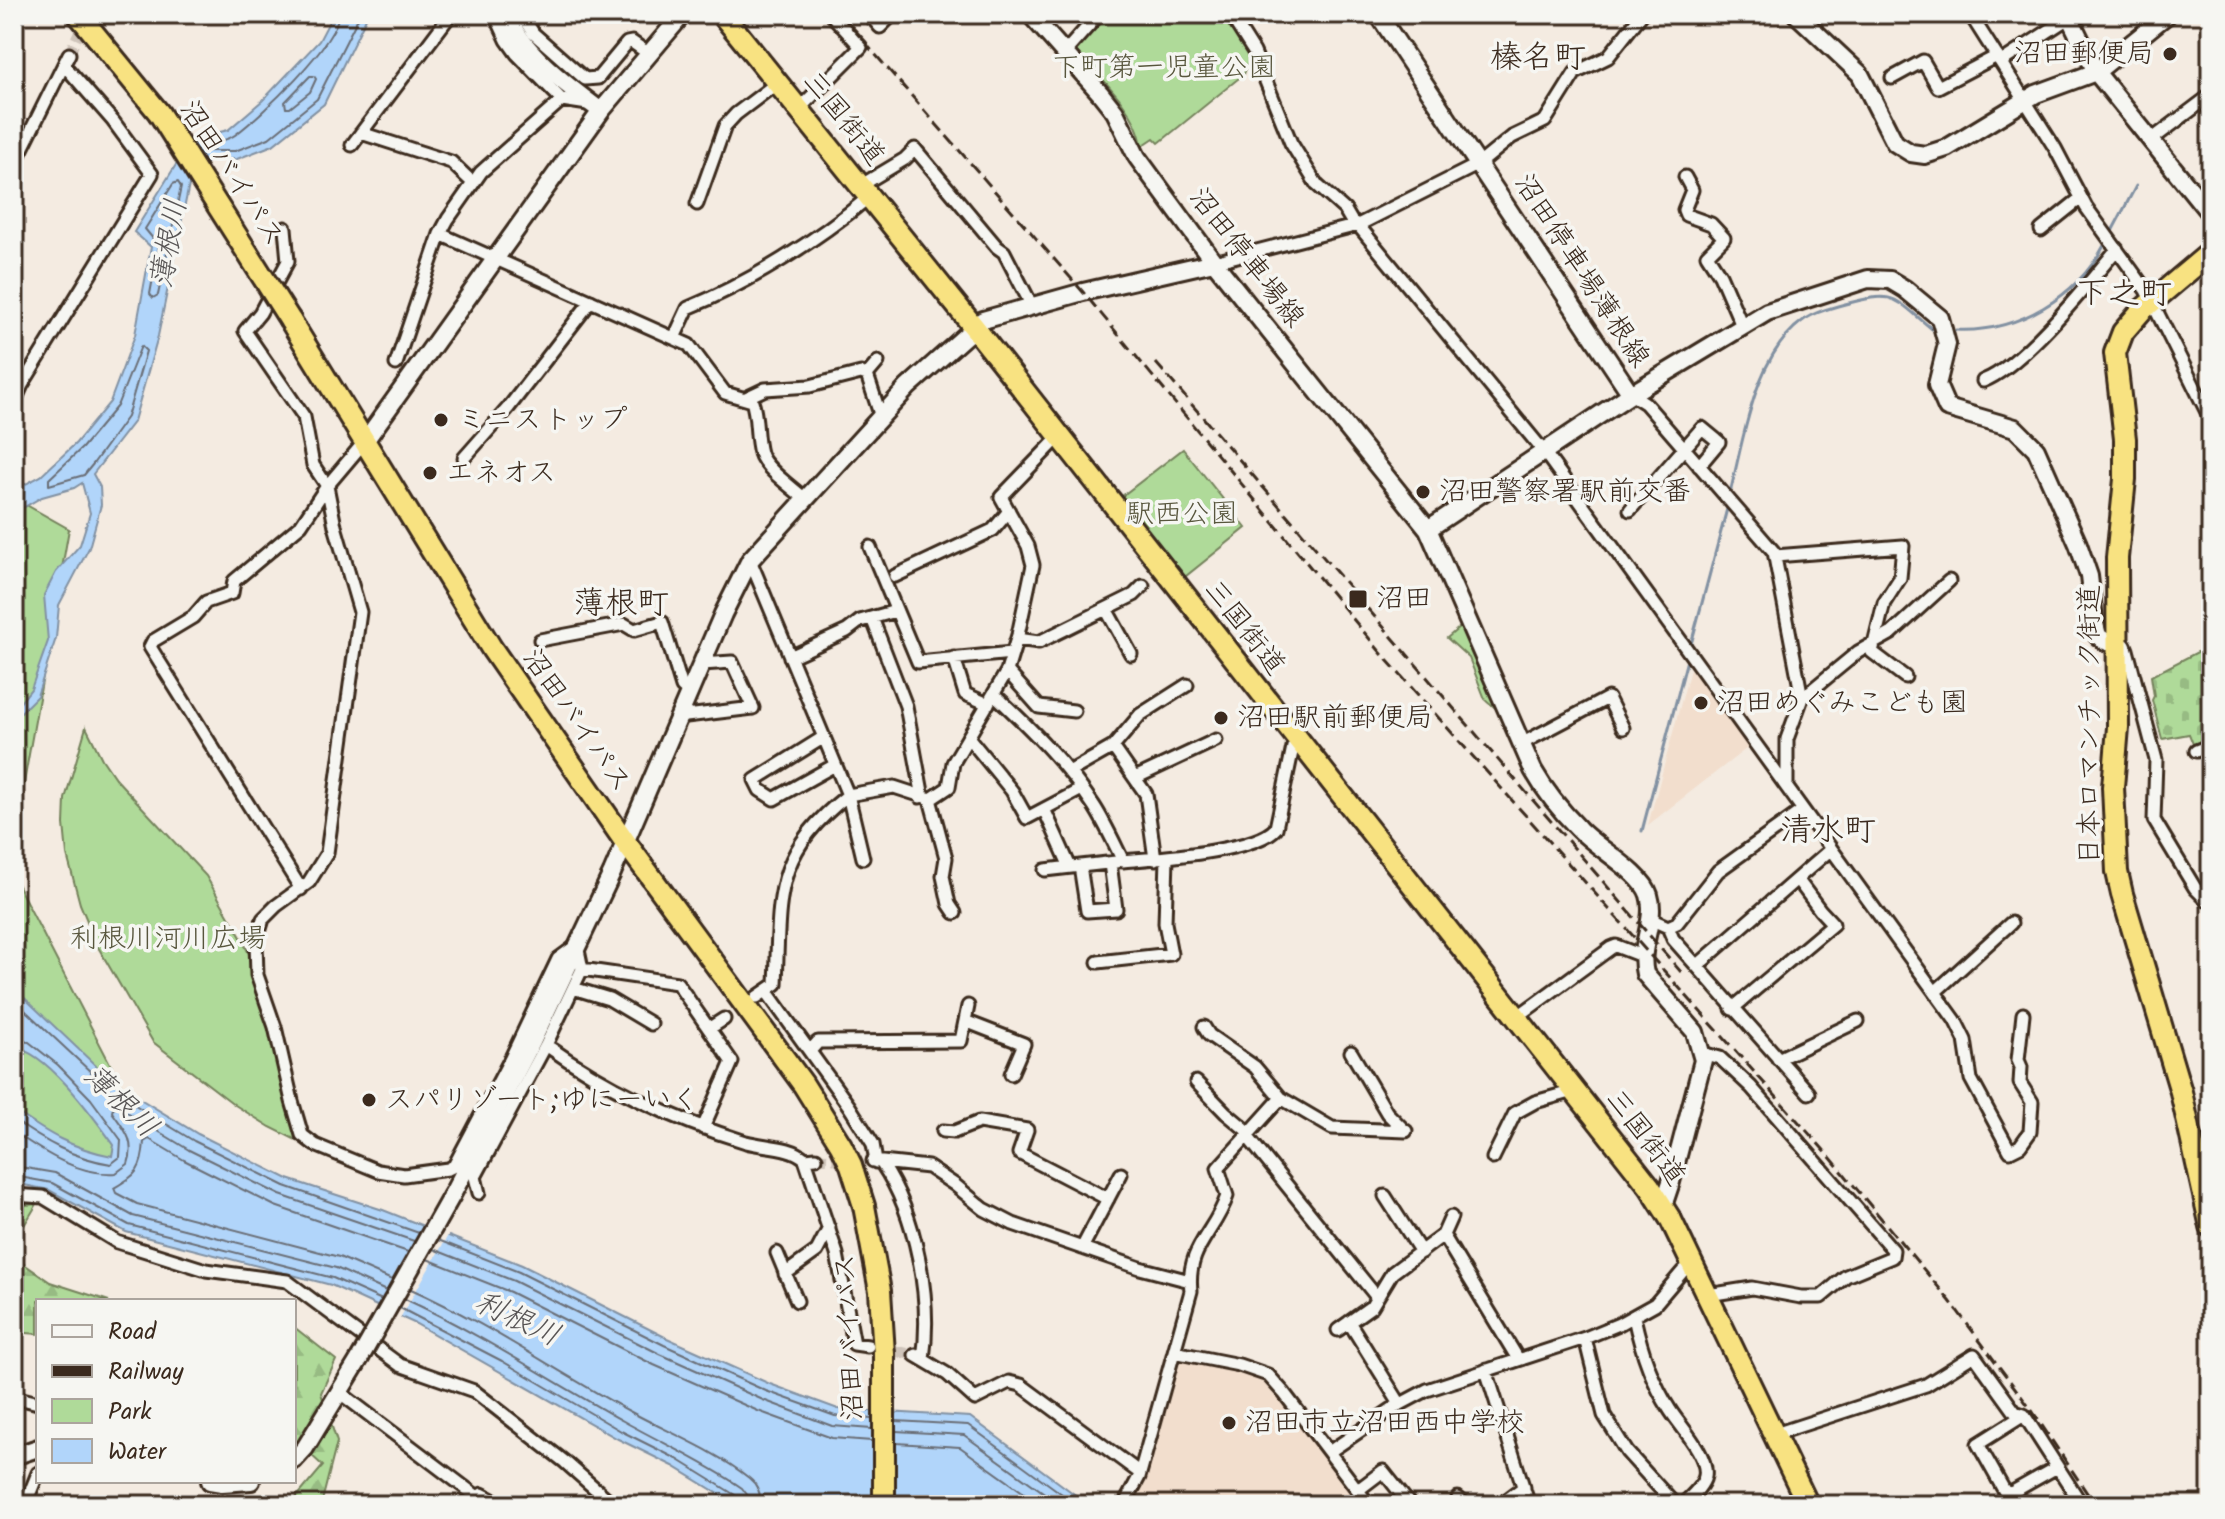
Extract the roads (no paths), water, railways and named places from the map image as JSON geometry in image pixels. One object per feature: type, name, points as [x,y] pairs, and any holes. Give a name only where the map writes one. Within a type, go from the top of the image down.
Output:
[{"type":"highway","name":"沼田バイパス","points":[[78,14],[159,113],[492,649],[626,843],[803,1084],[841,1145],[857,1183],[871,1231],[880,1291],[876,1350],[884,1505]]},
{"type":"highway","name":"三国街道","points":[[722,14],[974,327],[1663,1206],[1808,1505]]},
{"type":"highway","name":"日本ロマンチック街道","points":[[2211,252],[2152,301],[2123,332],[2115,353],[2125,439],[2125,479],[2117,558],[2118,727],[2113,787],[2117,872],[2133,938],[2181,1092],[2211,1227]]},
{"type":"street","points":[[352,145],[451,14]]},
{"type":"street","points":[[495,14],[517,54],[562,100],[597,108]]},
{"type":"street","points":[[507,14],[520,40],[597,108]]},
{"type":"street","points":[[521,14],[533,33],[585,79],[598,78],[627,43],[632,42],[649,54]]},
{"type":"street","points":[[301,889],[150,647],[153,641],[193,617],[206,602],[232,593],[234,581],[301,525],[327,486],[365,441],[597,108],[683,14]]},
{"type":"street","points":[[799,109],[861,47],[831,14]]},
{"type":"street","points":[[869,14],[880,27],[893,14]]},
{"type":"street","name":"沼田停車場線","points":[[1030,14],[1066,51],[1115,112],[1137,157],[1214,262],[1428,529],[1540,781],[1577,828],[1643,883],[1652,909],[1650,919]]},
{"type":"street","points":[[1066,51],[1099,14]]},
{"type":"street","points":[[1230,14],[1254,52],[1291,143],[1317,185],[1358,225],[1545,453],[1955,1020],[1965,1040],[1971,1079],[2010,1151],[2020,1146],[2030,1132],[2032,1102],[2020,1083],[2018,1060],[2023,1014]]},
{"type":"street","name":"沼田停車場薄根線","points":[[1378,14],[1631,394],[1428,529]]},
{"type":"street","points":[[296,1458],[360,1358],[452,1195],[525,1056],[626,843],[688,692],[750,560],[908,387],[983,320],[1358,225],[1479,164],[1512,137],[1545,121],[1575,73],[1608,57],[1642,14]]},
{"type":"street","points":[[1796,14],[1860,74],[1895,143],[1911,153],[1925,155],[1939,152],[2026,100],[2096,72],[2168,14]]},
{"type":"street","points":[[1970,14],[2055,148],[2081,198],[2152,301],[2211,420]]},
{"type":"street","points":[[1892,78],[1923,61],[1938,87],[1999,59],[2069,15],[2096,72],[2211,215]]},
{"type":"street","points":[[14,165],[66,59],[152,174],[18,382],[14,403]]},
{"type":"street","points":[[697,204],[725,126],[777,83]]},
{"type":"street","points":[[2150,141],[2211,95]]},
{"type":"street","points":[[396,364],[440,234],[481,172],[562,100]]},
{"type":"street","points":[[361,133],[451,162],[473,183]]},
{"type":"street","points":[[674,338],[688,308],[743,284],[850,213],[865,191],[915,149],[1004,252],[1032,306]]},
{"type":"street","points":[[1685,177],[1692,190],[1684,210],[1686,215],[1711,224],[1724,238],[1707,255],[1720,275],[1743,328]]},
{"type":"street","points":[[2041,230],[2081,198]]},
{"type":"street","points":[[285,228],[288,261],[260,313],[245,331],[304,417],[313,465],[327,486],[360,612],[327,853],[309,882],[263,919],[258,930],[254,959],[285,1062],[302,1135],[315,1145],[378,1171],[404,1175],[454,1166],[510,1060],[558,959],[577,945]]},
{"type":"street","points":[[440,234],[689,345],[725,393],[752,401],[758,417],[760,452],[765,463],[805,499]]},
{"type":"street","points":[[1983,381],[2004,372],[2117,249]]},
{"type":"street","points":[[1802,698],[1775,556],[1645,403],[1631,394],[1767,312],[1868,279],[1890,280],[1940,318],[1947,344],[1937,385],[1940,398],[1947,408],[2015,428],[2036,449],[2089,576],[2098,636],[2105,641],[2125,645],[2127,650],[2156,760],[2154,820],[2195,888],[2207,900],[2211,899]]},
{"type":"street","points":[[464,458],[517,397],[591,301]]},
{"type":"street","points":[[867,375],[878,362]]},
{"type":"street","points":[[746,398],[765,389],[810,386],[861,373],[867,375]]},
{"type":"street","points":[[867,375],[881,417]]},
{"type":"street","points":[[1630,510],[1702,428],[1719,442],[1699,466]]},
{"type":"street","points":[[1059,437],[1001,497],[1028,546],[1033,565],[1007,671],[953,763],[949,787],[925,798],[894,787],[848,795],[816,823],[794,855],[779,898],[776,984],[762,994],[810,1051],[873,1144],[877,1162],[892,1178],[916,1250],[924,1290],[925,1345],[919,1357],[947,1374],[959,1388],[975,1399],[1009,1382],[1021,1385],[1140,1473]]},
{"type":"street","points":[[895,576],[993,530],[1009,511]]},
{"type":"street","points":[[1775,556],[1903,546],[1900,578],[1884,603],[1872,652],[1905,677]]},
{"type":"street","points":[[870,547],[918,662],[1012,653]]},
{"type":"street","points":[[750,560],[848,795],[863,858]]},
{"type":"street","points":[[1787,786],[1787,739],[1802,698],[1858,652],[1892,633],[1949,581]]},
{"type":"street","points":[[1017,639],[1039,642],[1134,595],[1143,586]]},
{"type":"street","points":[[1106,609],[1131,654]]},
{"type":"street","points":[[790,657],[847,631],[860,621],[896,611]]},
{"type":"street","points":[[872,618],[906,706],[922,792],[946,858],[943,876],[949,904],[955,913]]},
{"type":"street","points":[[540,640],[624,624],[634,630],[662,622],[682,687],[688,692]]},
{"type":"street","points":[[954,658],[965,694],[991,699],[1045,743],[1097,809],[1123,861]]},
{"type":"street","points":[[678,717],[753,708],[732,662],[702,664]]},
{"type":"street","points":[[1007,671],[1039,707],[1074,711]]},
{"type":"street","points":[[1069,772],[1113,747],[1140,715],[1187,685]]},
{"type":"street","points":[[1521,744],[1608,698],[1623,728]]},
{"type":"street","points":[[824,737],[755,780],[760,790],[774,799],[835,765]]},
{"type":"street","points":[[968,737],[1012,791],[1027,818],[1082,789]]},
{"type":"street","points":[[1135,778],[1216,740]]},
{"type":"street","points":[[1045,870],[1200,853],[1255,841],[1272,833],[1276,828],[1297,740]]},
{"type":"street","points":[[2196,751],[2211,745]]},
{"type":"street","points":[[1098,962],[1171,954],[1165,923],[1161,858],[1146,794],[1113,747]]},
{"type":"street","points":[[1044,809],[1075,867],[1087,911],[1116,909],[1110,863]]},
{"type":"street","points":[[1668,927],[1677,923],[1718,871],[1803,810]]},
{"type":"street","points":[[1697,966],[1831,849]]},
{"type":"street","points":[[1732,1009],[1833,924],[1797,879]]},
{"type":"street","points":[[1663,1206],[1703,1060],[1695,1032],[1645,974],[1642,956],[1650,919],[1668,927],[1673,939],[1732,1009],[1809,1093]]},
{"type":"street","points":[[1935,992],[2011,923]]},
{"type":"street","points":[[479,1193],[473,1176],[546,1045],[582,969],[577,945]]},
{"type":"street","points":[[1517,1017],[1611,948],[1616,946],[1642,956]]},
{"type":"street","points":[[582,969],[677,983],[732,1062],[703,1128]]},
{"type":"street","points":[[573,988],[609,999],[651,1024]]},
{"type":"street","points":[[810,1051],[818,1042],[961,1041],[968,1006]]},
{"type":"street","points":[[710,1028],[724,1019]]},
{"type":"street","points":[[965,1021],[1024,1044],[1011,1074]]},
{"type":"street","points":[[1778,1059],[1858,1021]]},
{"type":"street","points":[[1204,1027],[1209,1035],[1255,1067],[1281,1098],[1332,1128],[1406,1131],[1387,1113],[1351,1052]]},
{"type":"street","points":[[546,1045],[583,1072],[703,1128],[758,1145],[799,1153],[810,1159],[837,1254],[854,1344],[876,1350]]},
{"type":"street","points":[[1702,1053],[1720,1058],[1751,1087],[1893,1250],[1892,1257],[1846,1276],[1821,1297],[1801,1297],[1752,1288],[1708,1295]]},
{"type":"street","points":[[1196,1082],[1249,1134],[1376,1296]]},
{"type":"street","points":[[1493,1158],[1515,1113],[1535,1102],[1574,1091]]},
{"type":"street","points":[[1124,1505],[1140,1473],[1174,1352],[1191,1291],[1191,1264],[1195,1251],[1227,1196],[1218,1168],[1281,1098]]},
{"type":"street","points":[[943,1131],[954,1132],[979,1122],[1027,1130],[1019,1153],[1108,1199]]},
{"type":"street","points":[[877,1162],[928,1167],[984,1209],[1013,1224],[1140,1268],[1190,1281]]},
{"type":"street","points":[[1082,1248],[1121,1174]]},
{"type":"street","points":[[14,1195],[43,1197],[117,1242],[206,1270],[287,1281],[392,1360],[474,1391],[565,1462],[607,1499],[609,1505]]},
{"type":"street","points":[[1385,1196],[1421,1252]]},
{"type":"street","points":[[1338,1330],[1372,1306],[1392,1273],[1443,1235],[1451,1217]]},
{"type":"street","points":[[785,1274],[817,1251],[829,1228]]},
{"type":"street","points":[[1443,1235],[1518,1359]]},
{"type":"street","points":[[777,1253],[797,1301]]},
{"type":"street","points":[[1329,1452],[1400,1404],[1441,1384],[1585,1338],[1634,1317],[1655,1304],[1692,1263]]},
{"type":"street","points":[[1634,1317],[1642,1354],[1651,1376],[1704,1464],[1702,1483],[1682,1505]]},
{"type":"street","points":[[1349,1322],[1400,1404]]},
{"type":"street","points":[[1585,1338],[1604,1415],[1627,1452],[1675,1505]]},
{"type":"street","points":[[1174,1352],[1239,1365],[1268,1375],[1369,1505]]},
{"type":"street","points":[[1775,1434],[1926,1385],[1974,1355],[2015,1412],[2024,1415],[2080,1502],[2061,1505]]},
{"type":"street","points":[[1486,1370],[1529,1505]]},
{"type":"street","points":[[339,1392],[488,1505]]},
{"type":"street","points":[[14,1397],[36,1402]]},
{"type":"street","points":[[2024,1415],[1978,1444],[2005,1492],[2011,1493],[2057,1467]]},
{"type":"street","points":[[14,1456],[36,1449]]},
{"type":"street","points":[[1358,1490],[1383,1471],[1410,1505]]},
{"type":"street","points":[[25,1505],[36,1478]]},
{"type":"street","points":[[453,1479],[503,1505]]},
{"type":"street","points":[[1500,1505],[1524,1487]]},
{"type":"water","name":"薄根川","points":[[333,14],[368,14],[324,104],[273,145],[237,159],[209,160],[190,180],[158,336],[134,421],[93,474],[100,487],[101,505],[89,548],[59,605],[56,638],[37,696],[14,719],[14,710],[31,689],[48,641],[44,595],[56,572],[80,545],[90,513],[82,483],[42,497],[14,513],[14,490],[41,476],[76,443],[110,402],[135,335],[151,247],[134,232],[177,163],[200,137],[228,130],[263,100],[319,41]]},
{"type":"water","points":[[14,988],[114,1083],[198,1134],[288,1179],[383,1210],[522,1265],[667,1338],[770,1384],[838,1409],[970,1417],[1089,1505],[737,1505],[673,1466],[618,1439],[416,1324],[331,1285],[126,1232],[49,1190],[14,1183],[14,1110],[49,1133],[84,1149],[112,1156],[114,1145],[55,1073],[27,1052],[14,1048]]},
{"type":"waterway","points":[[2110,235],[2136,186]]},
{"type":"waterway","points":[[1956,330],[2001,325],[2043,308],[2079,279],[2106,242]]},
{"type":"waterway","points":[[1729,497],[1746,425],[1762,376],[1787,335],[1805,319],[1845,304],[1885,297],[1901,303],[1932,329]]},
{"type":"waterway","points":[[1690,648],[1728,505]]},
{"type":"waterway","points":[[1642,831],[1688,656]]},
{"type":"waterway","points":[[710,1505],[722,1494]]},
{"type":"tunnel","points":[[69,54],[86,18]]},
{"type":"tunnel","points":[[816,1158],[873,1161]]},
{"type":"tunnel","points":[[880,1348],[915,1355]]},
{"type":"railway","points":[[840,14],[1083,292],[1387,660],[1830,1157],[1950,1301],[2033,1412],[2095,1505]]},
{"type":"railway","points":[[1156,363],[1681,972]]},
{"type":"place","name":"沼田郵便局","points":[[2170,54]]},
{"type":"place","name":"ミニストップ","points":[[441,420]]},
{"type":"place","name":"エネオス","points":[[430,473]]},
{"type":"place","name":"沼田警察署駅前交番","points":[[1423,492]]},
{"type":"place","name":"沼田","points":[[1358,599]]},
{"type":"place","name":"沼田めぐみこども園","points":[[1701,703]]},
{"type":"place","name":"沼田駅前郵便局","points":[[1221,718]]},
{"type":"place","name":"スパリゾート;ゆにーいく","points":[[369,1100]]},
{"type":"place","name":"沼田市立沼田西中学校","points":[[1229,1423]]},
{"type":"district","name":"榛名町","points":[[1538,58]]},
{"type":"district","name":"下之町","points":[[2124,294]]},
{"type":"district","name":"薄根町","points":[[621,604]]},
{"type":"district","name":"清水町","points":[[1828,831]]},
{"type":"park label","name":"下町第一児童公園","points":[[1164,68]]},
{"type":"park label","name":"駅西公園","points":[[1182,514]]},
{"type":"park label","name":"利根川河川広場","points":[[168,939]]},
{"type":"water label","name":"利根川","points":[[517,1320]]}]
